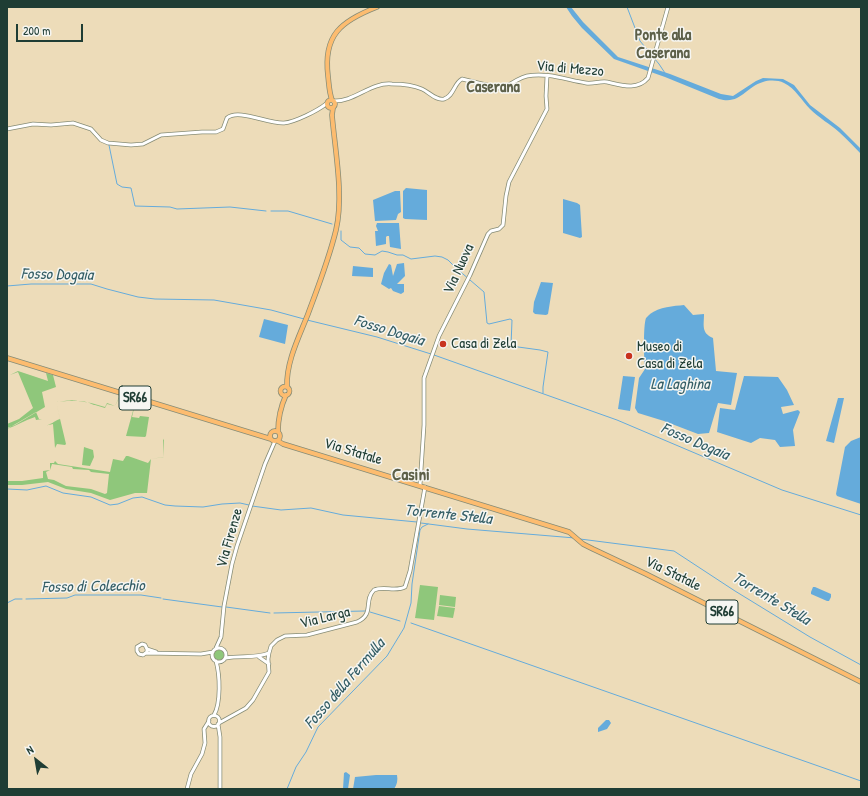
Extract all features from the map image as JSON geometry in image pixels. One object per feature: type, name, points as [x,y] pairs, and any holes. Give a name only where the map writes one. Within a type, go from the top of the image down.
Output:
[{"type":"main road","points":[[274,439],[280,435],[277,431],[284,394],[280,390],[285,387],[294,350],[330,251],[338,218],[339,192],[327,57],[329,47],[333,37],[340,27],[350,19],[377,7]]},
{"type":"main road","name":"SR66","points":[[7,358],[263,438],[274,439],[277,431]]},
{"type":"main road","points":[[284,394],[289,391],[285,387]]},
{"type":"main road","name":"Via Statale","points":[[274,439],[286,445],[567,531],[582,542],[861,682]]},
{"type":"street","name":"Via di Mezzo","points":[[7,129],[34,124],[73,123],[91,129],[101,140],[108,143],[138,145],[161,135],[216,132],[222,128],[226,118],[235,114],[271,123],[293,121],[330,104],[385,83],[417,87],[423,89],[436,98],[442,99],[449,96],[458,82],[462,79],[503,89],[526,76],[547,76],[588,83],[607,82],[624,87],[640,84],[646,80],[649,75],[668,7]]},
{"type":"street","name":"Via Nuova","points":[[420,486],[424,425],[424,378],[428,364],[439,336],[468,279],[488,234],[491,231],[499,229],[503,225],[509,182],[547,110],[547,76]]},
{"type":"street","name":"Via Firenze","points":[[213,652],[221,637],[224,606],[232,564],[274,439]]},
{"type":"street","name":"Via Larga","points":[[269,653],[274,643],[281,637],[308,635],[360,621],[367,614],[369,597],[374,590],[380,588],[400,589],[405,587],[410,571],[425,487]]},
{"type":"street","name":"Via Firenze","points":[[221,637],[226,658]]},
{"type":"street","points":[[158,652],[147,648],[142,644],[136,649],[137,653],[140,655],[158,652],[201,654],[213,652],[213,658]]},
{"type":"street","points":[[146,653],[147,648]]},
{"type":"street","points":[[187,789],[190,778],[203,751],[206,728],[213,726],[219,721],[247,707],[253,700],[270,669],[268,659],[269,653],[257,656],[237,655],[220,648],[216,648]]},
{"type":"street","points":[[201,654],[213,658],[216,661],[218,673],[219,752]]},
{"type":"street","points":[[218,673],[222,661],[226,658],[237,655]]},
{"type":"street","points":[[257,656],[269,664]]},
{"type":"street","points":[[216,661],[222,661]]},
{"type":"street","points":[[205,735],[204,728],[210,718],[214,715],[217,708],[218,697]]},
{"type":"street","points":[[214,715],[219,721]]},
{"type":"street","points":[[209,721],[218,733],[220,789]]},
{"type":"green space","points":[[18,371],[48,381],[46,373],[53,375],[56,387],[42,392],[45,407],[15,425],[7,428],[7,424],[19,419],[33,408],[18,372],[10,375]]},
{"type":"green space","points":[[120,395],[136,400],[120,396],[115,406]]},
{"type":"green space","points":[[72,400],[79,401],[70,401],[56,402]]},
{"type":"green space","points":[[136,400],[132,417],[149,417],[146,436],[126,436]]},
{"type":"green space","points":[[56,402],[66,444],[65,445],[57,444],[55,448],[53,424],[47,425],[60,419]]},
{"type":"green space","points":[[87,402],[105,407],[107,403],[115,406],[107,404],[105,408]]},
{"type":"green space","points":[[36,412],[39,419],[42,419],[36,420],[35,417],[7,429]]},
{"type":"green space","points":[[84,447],[93,450],[94,457],[90,466],[82,465]]},
{"type":"green space","points":[[126,456],[128,456],[148,463],[151,459],[147,493],[135,493],[110,500],[91,493],[66,489],[48,482],[7,485],[7,481],[22,481],[43,478],[43,471],[50,470],[50,463],[54,463],[55,461],[58,464],[110,472],[113,459],[123,461]],"holes":[[[52,464],[72,467],[73,469],[89,470],[91,472],[109,474],[107,493],[105,494],[91,489],[66,486],[54,480],[48,479],[46,472],[50,470]]]},
{"type":"green space","points":[[420,585],[438,587],[434,620],[415,618]]},
{"type":"green space","points":[[440,595],[456,597],[455,607],[439,605]]},
{"type":"green space","points":[[439,606],[455,608],[453,618],[437,616]]},
{"type":"green space","points":[[217,650],[221,650],[223,651],[223,659],[217,660],[214,657],[214,653]]},
{"type":"water","points":[[566,7],[571,7],[583,22],[618,57],[670,74],[721,94],[733,96],[763,78],[783,79],[794,85],[810,105],[840,128],[861,149],[861,154],[839,132],[813,112],[795,91],[782,82],[765,81],[757,84],[733,100],[719,99],[665,77],[614,59],[582,28]]},
{"type":"water","points":[[406,188],[427,190],[427,220],[403,218],[403,191]]},
{"type":"water","points":[[395,191],[400,191],[401,212],[398,214],[396,220],[375,221],[373,200]]},
{"type":"water","points":[[563,199],[580,205],[582,237],[580,238],[563,233]]},
{"type":"water","points":[[377,223],[399,223],[401,249],[390,247],[389,236],[386,237],[386,244],[376,246],[375,231],[378,231],[376,226]]},
{"type":"water","points":[[404,263],[405,276],[397,284],[404,284],[404,292],[401,294],[381,284],[384,273],[389,264],[391,265],[393,276],[397,264]]},
{"type":"water","points":[[353,266],[373,268],[373,277],[352,276]]},
{"type":"water","points":[[541,282],[553,283],[548,314],[546,315],[535,314],[533,312],[534,302]]},
{"type":"water","name":"La Laghina","points":[[684,305],[693,315],[704,314],[705,331],[713,338],[716,371],[737,373],[731,405],[718,403],[709,433],[698,434],[638,413],[635,408],[639,378],[645,369],[644,336],[646,318],[658,310],[667,307]]},
{"type":"water","points":[[264,319],[288,325],[285,344],[259,337]]},
{"type":"water","points":[[623,376],[635,377],[630,411],[618,409]]},
{"type":"water","points":[[744,376],[778,377],[787,390],[794,405],[781,407],[783,414],[798,410],[800,412],[793,430],[795,446],[780,447],[775,440],[760,438],[751,443],[717,432],[720,408],[735,410]]},
{"type":"water","points":[[838,398],[844,398],[834,443],[826,441]]},
{"type":"water","points":[[861,437],[861,504],[837,496],[836,494],[845,447],[851,441]]},
{"type":"water","points":[[813,587],[831,594],[829,601],[811,594]]},
{"type":"water","points":[[606,720],[609,720],[611,723],[607,729],[598,732],[598,728]]},
{"type":"water","points":[[346,772],[350,775],[348,789],[343,789],[344,773]]},
{"type":"water","points":[[397,775],[396,786],[394,789],[353,789],[355,777]]},
{"type":"waterway","points":[[627,7],[640,41],[665,73]]},
{"type":"waterway","points":[[109,145],[117,184],[122,187],[131,188],[135,206],[170,207],[177,209],[230,207],[266,211]]},
{"type":"waterway","points":[[271,211],[288,211],[332,224]]},
{"type":"waterway","points":[[341,231],[341,240],[350,247],[359,248],[365,254],[375,255],[382,251],[403,255],[411,259],[435,256],[448,260],[484,292],[487,323],[489,324],[510,319],[512,320],[511,346],[548,352],[543,393]]},
{"type":"waterway","name":"Fosso Dogaia","points":[[7,286],[31,284],[91,284],[138,297],[155,299],[214,300],[271,310],[304,319]]},
{"type":"waterway","name":"Fosso Dogaia","points":[[307,320],[377,337],[431,354]]},
{"type":"waterway","name":"Fosso Dogaia","points":[[434,355],[617,420],[782,490],[861,515]]},
{"type":"waterway","name":"Torrente Stella","points":[[7,489],[27,490],[46,486],[63,493],[91,497],[110,505],[118,504],[133,498],[142,497],[165,505],[175,506],[203,507],[240,503],[249,505]]},
{"type":"waterway","name":"Torrente Stella","points":[[252,506],[281,510],[311,508],[343,515],[417,522]]},
{"type":"waterway","name":"Torrente Stella","points":[[421,523],[467,529],[575,538]]},
{"type":"waterway","name":"Fosso della Fermulla","points":[[287,789],[296,767],[306,752],[318,727],[387,656],[404,628],[411,603],[412,584],[420,530],[428,524]]},
{"type":"waterway","name":"Torrente Stella","points":[[580,539],[674,551],[735,591],[810,637],[861,665]]},
{"type":"waterway","name":"Fosso di Colecchio","points":[[26,599],[67,598],[75,595],[141,595],[161,598]]},
{"type":"waterway","name":"Fosso di Colecchio","points":[[7,603],[15,599],[22,599]]},
{"type":"waterway","name":"Fosso di Colecchio","points":[[163,599],[222,607]]},
{"type":"waterway","name":"Fosso di Colecchio","points":[[226,607],[270,613]]},
{"type":"waterway","name":"Fosso di Colecchio","points":[[274,613],[365,611]]},
{"type":"waterway","name":"Fosso di Colecchio","points":[[370,612],[400,621]]},
{"type":"waterway","points":[[411,623],[861,781]]},
{"type":"place","name":"Casa di Zela","points":[[443,344]]},
{"type":"place","name":"Museo di Casa di Zela","points":[[629,356]]},
{"type":"district","name":"Ponte alla Caserana","points":[[663,45]]},
{"type":"district","name":"Caserana","points":[[493,88]]},
{"type":"district","name":"Casini","points":[[411,475]]}]
